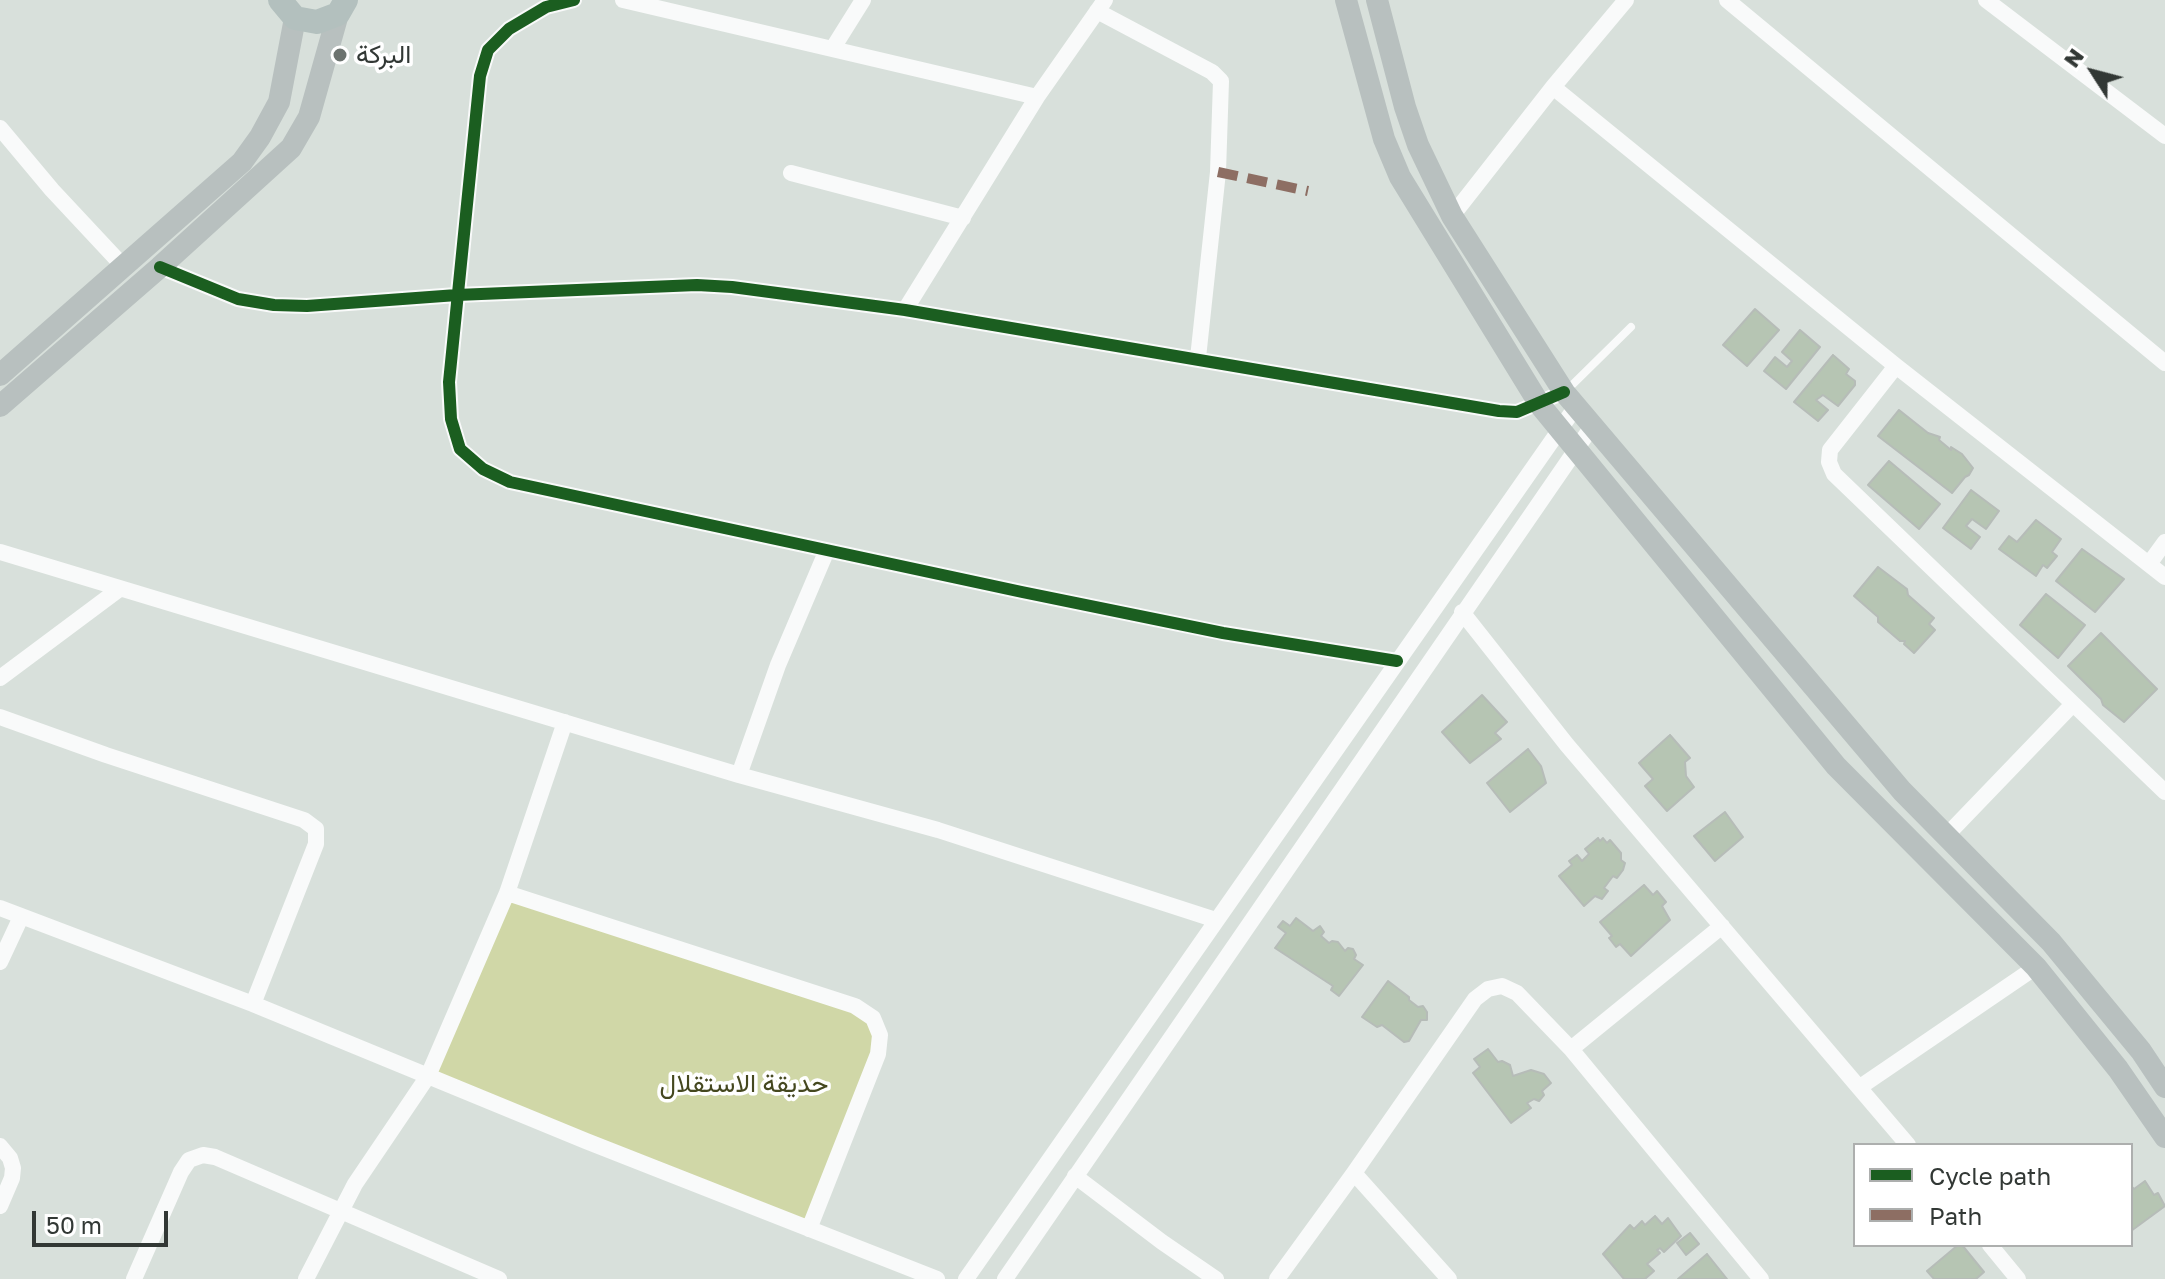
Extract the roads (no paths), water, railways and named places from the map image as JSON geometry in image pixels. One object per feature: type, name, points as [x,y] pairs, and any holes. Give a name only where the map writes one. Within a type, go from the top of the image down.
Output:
[{"type":"main road","points":[[1346,0],[1384,139],[1400,177],[1540,405],[1836,766],[2036,967],[2118,1069],[2165,1137]]},
{"type":"main road","points":[[1377,0],[1418,145],[1452,216],[1571,399],[1902,791],[2051,942],[2141,1051],[2165,1087]]},
{"type":"main road","points":[[0,375],[242,162],[279,102],[283,7],[317,22],[342,7]]},
{"type":"main road","points":[[0,406],[291,148],[302,134],[314,101],[342,7]]},
{"type":"street","points":[[574,0],[546,7],[509,29],[488,50],[480,76],[449,382],[451,419],[460,449],[483,469],[510,482],[827,550],[1223,633],[1397,661]]},
{"type":"street","points":[[623,0],[1037,97]]},
{"type":"street","points":[[833,48],[863,0]]},
{"type":"street","points":[[1452,216],[1626,0]]},
{"type":"street","points":[[1727,0],[2165,363]]},
{"type":"street","points":[[1986,0],[2165,136]]},
{"type":"street","points":[[905,310],[1037,97],[1101,6],[1212,72],[1221,81],[1218,172],[1198,358]]},
{"type":"street","points":[[1553,87],[1896,366],[2165,577]]},
{"type":"street","points":[[0,128],[52,190],[123,266]]},
{"type":"street","points":[[791,173],[963,218]]},
{"type":"street","points":[[160,267],[238,299],[274,305],[307,306],[457,295],[697,285],[905,310],[1198,358],[1470,408],[1517,412],[1571,399]]},
{"type":"street","points":[[1896,366],[1830,450],[1829,462],[1834,474],[2165,792]]},
{"type":"street","points":[[966,1279],[1560,429],[1571,399]]},
{"type":"street","points":[[1005,1279],[1593,425]]},
{"type":"street","points":[[2149,564],[2165,542]]},
{"type":"street","points":[[739,775],[778,665],[827,550]]},
{"type":"street","points":[[0,552],[739,775],[938,830],[1216,920]]},
{"type":"street","points":[[0,678],[118,590]]},
{"type":"street","points":[[1462,612],[1567,745],[1906,1143]]},
{"type":"street","points":[[1946,836],[2073,704]]},
{"type":"street","points":[[0,717],[304,820],[316,829],[316,844],[253,1004]]},
{"type":"street","points":[[306,1279],[340,1211],[384,1137],[428,1076],[507,893],[565,722]]},
{"type":"street","points":[[507,893],[855,1006],[873,1018],[880,1035],[878,1054],[809,1229]]},
{"type":"street","points":[[0,908],[253,1004],[937,1279]]},
{"type":"street","points":[[0,962],[21,917]]},
{"type":"street","points":[[1571,1049],[1722,926]]},
{"type":"street","points":[[1860,1087],[2036,967]]},
{"type":"street","points":[[1277,1279],[1475,999],[1488,989],[1502,986],[1517,993],[1571,1049],[1761,1279]]},
{"type":"street","points":[[0,1146],[10,1158],[13,1168],[0,1206]]},
{"type":"street","points":[[134,1279],[181,1172],[189,1160],[203,1155],[215,1157],[499,1279]]},
{"type":"street","points":[[1354,1173],[1449,1279]]},
{"type":"street","points":[[1075,1176],[1216,1279]]},
{"type":"street","points":[[1992,1247],[2018,1279]]},
{"type":"lane","points":[[1571,399],[1631,327]]},
{"type":"place","name":"البركة","points":[[340,55]]},
{"type":"park label","name":"حديقة الاستقلال","points":[[744,1084]]}]
